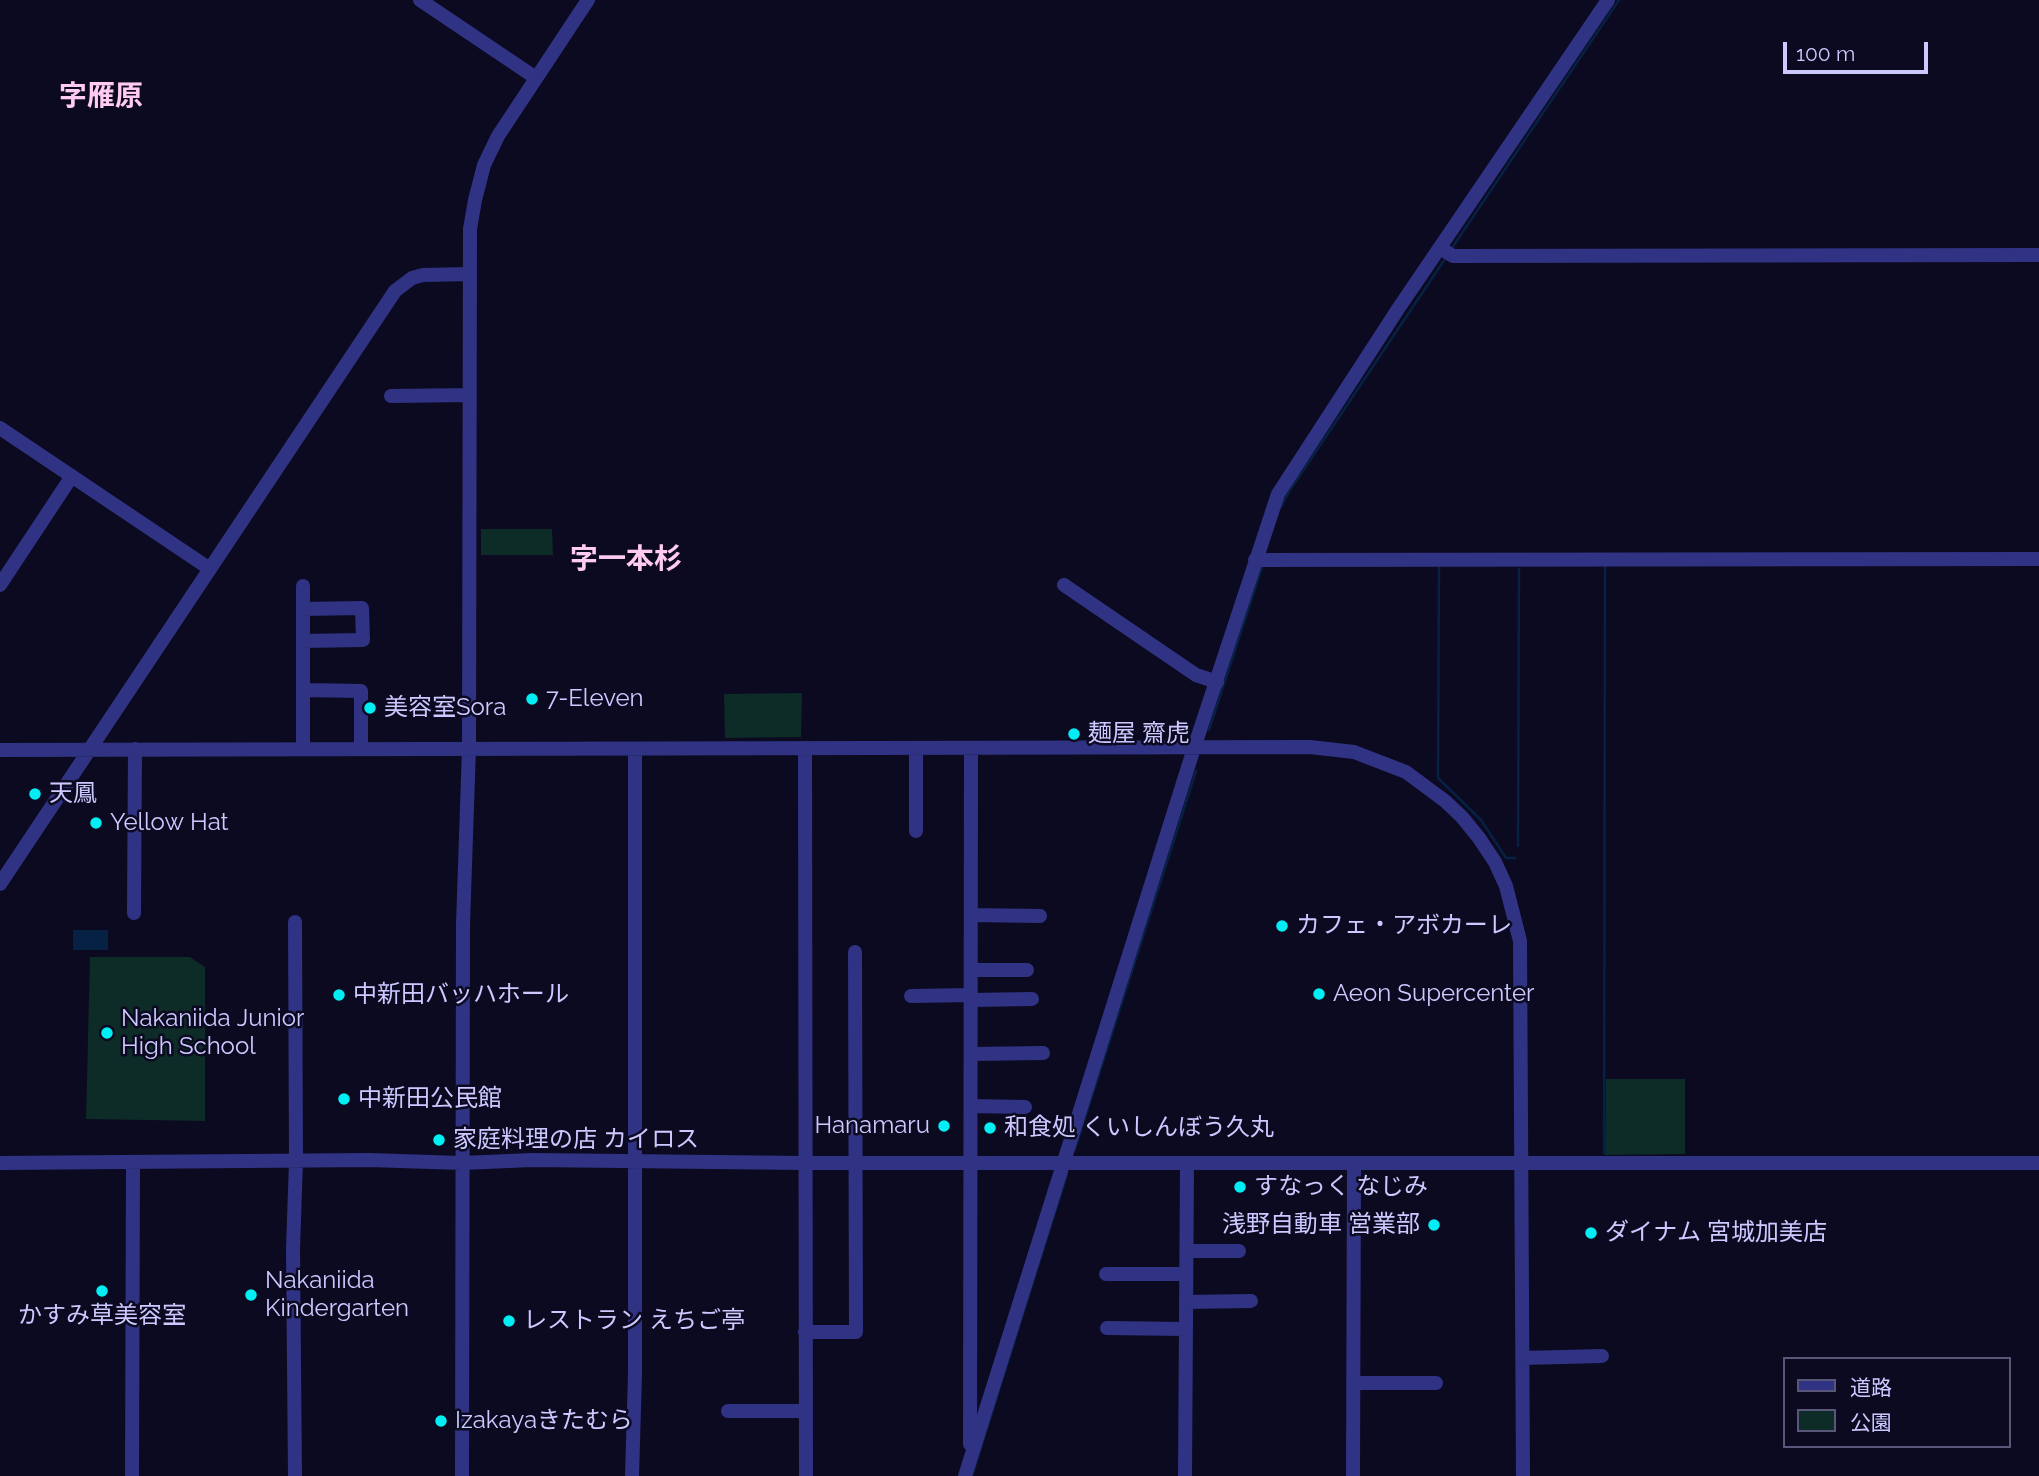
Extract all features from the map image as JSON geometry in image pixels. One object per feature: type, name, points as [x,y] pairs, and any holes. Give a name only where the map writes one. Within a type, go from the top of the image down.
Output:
[{"type":"street","points":[[420,0],[536,78]]},
{"type":"street","points":[[462,1476],[463,924],[469,748],[470,229],[484,166],[498,136],[588,0]]},
{"type":"street","points":[[965,1476],[1194,748],[1262,561],[1269,516],[1289,475],[1446,252],[1608,0]]},
{"type":"street","points":[[1446,252],[2039,255]]},
{"type":"street","points":[[0,884],[395,291],[412,278],[423,275],[469,274]]},
{"type":"street","points":[[391,396],[470,395]]},
{"type":"street","points":[[0,428],[210,569]]},
{"type":"street","points":[[0,585],[72,476]]},
{"type":"street","points":[[1262,561],[2039,559]]},
{"type":"street","points":[[1064,585],[1196,675],[1217,682]]},
{"type":"street","points":[[303,586],[303,749]]},
{"type":"street","points":[[303,609],[362,608],[363,640],[303,641]]},
{"type":"street","points":[[303,690],[361,691],[361,749]]},
{"type":"street","points":[[0,750],[1310,747],[1354,752],[1406,772],[1445,802],[1471,828],[1494,862],[1506,886],[1520,941],[1523,1476]]},
{"type":"street","points":[[134,913],[135,749]]},
{"type":"street","points":[[632,1476],[635,1374],[635,749]]},
{"type":"street","points":[[916,749],[916,831]]},
{"type":"street","points":[[971,749],[972,1453]]},
{"type":"street","points":[[805,750],[806,1476]]},
{"type":"street","points":[[971,915],[1040,916]]},
{"type":"street","points":[[295,922],[295,1476]]},
{"type":"street","points":[[805,1332],[856,1332],[855,952]]},
{"type":"street","points":[[971,970],[1027,970]]},
{"type":"street","points":[[911,996],[1032,999]]},
{"type":"street","points":[[971,1054],[1043,1054]]},
{"type":"street","points":[[971,1106],[1025,1107]]},
{"type":"street","points":[[0,1163],[369,1160],[462,1163],[532,1160],[804,1163],[2039,1163]]},
{"type":"street","points":[[132,1163],[132,1476]]},
{"type":"street","points":[[1185,1476],[1187,1163]]},
{"type":"street","points":[[1353,1476],[1354,1163]]},
{"type":"street","points":[[1187,1251],[1239,1251]]},
{"type":"street","points":[[1106,1274],[1186,1273]]},
{"type":"street","points":[[1186,1302],[1251,1301]]},
{"type":"street","points":[[1107,1328],[1186,1329]]},
{"type":"street","points":[[1522,1358],[1602,1356]]},
{"type":"street","points":[[1353,1383],[1436,1383]]},
{"type":"street","points":[[728,1411],[806,1411]]},
{"type":"green space","points":[[481,529],[552,529],[553,555],[481,555]]},
{"type":"green space","points":[[802,693],[801,737],[725,738],[724,694]]},
{"type":"green space","points":[[90,957],[190,957],[205,967],[205,1121],[86,1119]]},
{"type":"green space","points":[[1606,1079],[1685,1079],[1685,1154],[1605,1155]]},
{"type":"water","points":[[73,930],[108,930],[108,950],[73,950]]},
{"type":"waterway","points":[[1452,248],[1619,0]]},
{"type":"waterway","points":[[1281,507],[1447,256]]},
{"type":"waterway","points":[[1209,730],[1263,564]]},
{"type":"waterway","points":[[1604,1153],[1605,564]]},
{"type":"waterway","points":[[1439,567],[1438,778],[1481,820],[1506,858],[1515,858]]},
{"type":"waterway","points":[[1518,846],[1519,569]]},
{"type":"waterway","points":[[1075,1149],[1196,771]]},
{"type":"waterway","points":[[972,1476],[1067,1174]]},
{"type":"place","name":"7-Eleven","points":[[532,699]]},
{"type":"place","name":"美容室Sora","points":[[370,708]]},
{"type":"place","name":"麺屋 齋虎","points":[[1074,734]]},
{"type":"place","name":"天鳳","points":[[35,794]]},
{"type":"place","name":"Yellow Hat","points":[[96,823]]},
{"type":"place","name":"カフェ・アボカーレ","points":[[1282,926]]},
{"type":"place","name":"Aeon Supercenter","points":[[1319,994]]},
{"type":"place","name":"中新田バッハホール","points":[[339,995]]},
{"type":"place","name":"Nakaniida Junior High School","points":[[107,1033]]},
{"type":"place","name":"中新田公民館","points":[[344,1099]]},
{"type":"place","name":"Hanamaru","points":[[944,1126]]},
{"type":"place","name":"和食処 くいしんぼう久丸","points":[[990,1128]]},
{"type":"place","name":"家庭料理の店 カイロス","points":[[439,1140]]},
{"type":"place","name":"すなっく なじみ","points":[[1240,1187]]},
{"type":"place","name":"浅野自動車 営業部","points":[[1434,1225]]},
{"type":"place","name":"ダイナム 宮城加美店","points":[[1591,1233]]},
{"type":"place","name":"かすみ草美容室","points":[[102,1291]]},
{"type":"place","name":"Nakaniida Kindergarten","points":[[251,1295]]},
{"type":"place","name":"レストラン えちご亭","points":[[509,1321]]},
{"type":"place","name":"Izakayaきたむら","points":[[441,1421]]},
{"type":"district","name":"字雁原","points":[[101,97]]},
{"type":"district","name":"字一本杉","points":[[626,560]]}]
